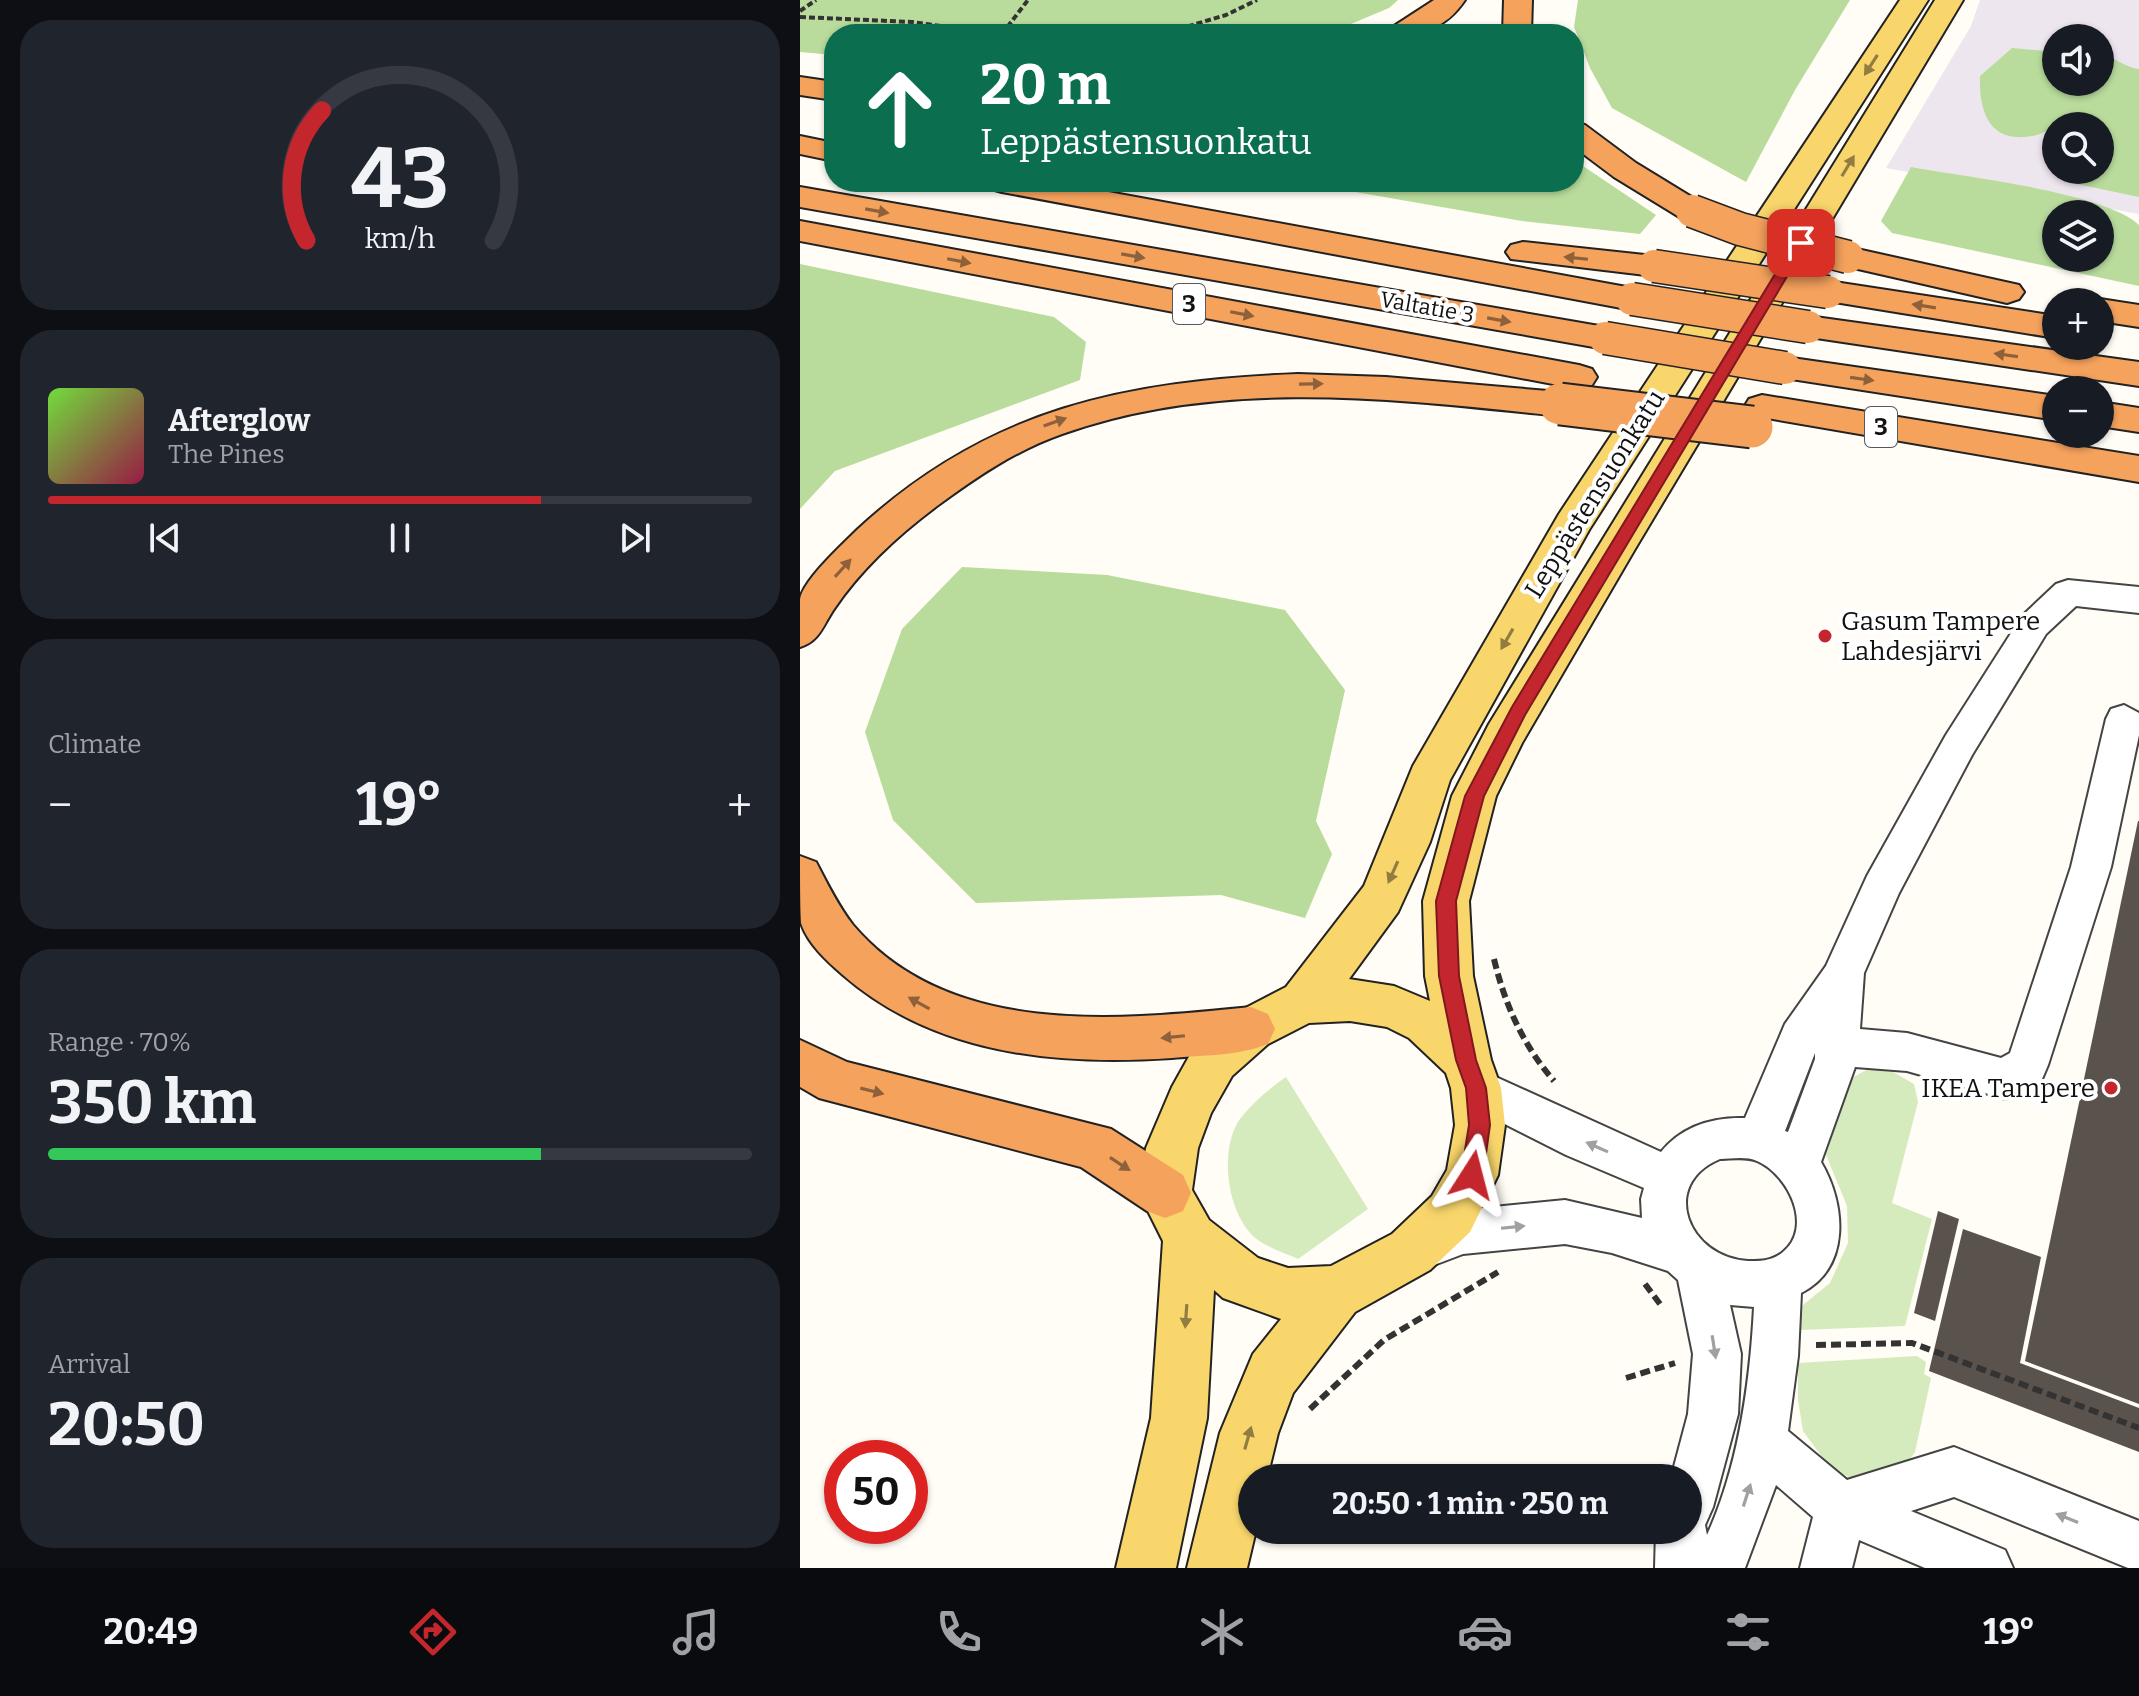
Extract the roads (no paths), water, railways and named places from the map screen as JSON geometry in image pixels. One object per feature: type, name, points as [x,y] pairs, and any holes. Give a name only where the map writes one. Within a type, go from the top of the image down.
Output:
[{"type":"highway","points":[[1419,24],[1451,0]]},
{"type":"highway","points":[[1517,24],[1518,0]]},
{"type":"highway","points":[[800,86],[824,90]]},
{"type":"highway","points":[[1584,139],[1625,170],[1692,211],[1740,229],[1848,257],[2042,299]]},
{"type":"highway","points":[[800,145],[824,150]]},
{"type":"highway","name":"Valtatie 3","points":[[1058,192],[1632,299],[2139,374]]},
{"type":"highway","name":"Valtatie 3","points":[[800,197],[1605,338],[2042,406]]},
{"type":"highway","points":[[1175,213],[1654,266],[2042,325]]},
{"type":"highway","name":"3","points":[[800,231],[1570,390]]},
{"type":"highway","points":[[2114,312],[2139,316]]},
{"type":"highway","points":[[2114,335],[2139,339]]},
{"type":"highway","points":[[800,632],[823,589],[862,547],[913,502],[963,467],[1050,422],[1188,389],[1319,384],[1570,390],[2000,447],[2139,469]]},
{"type":"highway","points":[[2114,416],[2139,420]]},
{"type":"highway","points":[[800,875],[813,903],[843,946],[885,983],[925,1008],[970,1023],[1076,1039],[1142,1040],[1251,1029]]},
{"type":"highway","points":[[800,1062],[837,1082],[1093,1146],[1178,1216]]},
{"type":"main road","name":"Leppästensuonkatu","points":[[1303,1002],[1382,898],[1407,842],[1429,778],[1573,524],[1914,0]]},
{"type":"main road","name":"Leppästensuonkatu","points":[[1336,1293],[1411,1252],[1451,1214],[1472,1175],[1480,1125],[1449,976],[1446,901],[1474,796],[1504,736],[1620,541],[1949,0]]},
{"type":"main road","points":[[1146,1568],[1179,1418],[1178,1216],[1172,1148],[1190,1103],[1214,1060],[1251,1029],[1303,1002],[1350,1000],[1394,1007],[1426,1023],[1471,1074]]},
{"type":"main road","points":[[1178,1216],[1242,1279],[1288,1295],[1336,1293]]},
{"type":"main road","points":[[1217,1568],[1249,1433],[1273,1374],[1336,1293]]},
{"type":"street","points":[[1756,1140],[1766,1124],[1800,1037],[1843,973],[1881,888],[1959,745],[2034,625],[2068,593],[2139,600]]},
{"type":"street","points":[[1837,1046],[1907,1052],[2006,1079],[2027,1065],[2091,867],[2124,719]]},
{"type":"street","points":[[1798,1165],[1836,1059],[1843,973]]},
{"type":"street","points":[[1471,1074],[1582,1140],[1669,1177]]},
{"type":"street","points":[[1411,1252],[1463,1232],[1565,1222],[1612,1231],[1689,1261],[1738,1287],[1778,1282],[1806,1262],[1820,1230],[1817,1196],[1798,1165],[1779,1149],[1756,1140],[1720,1138],[1689,1152],[1669,1177],[1662,1201],[1666,1228],[1689,1261],[1717,1354],[1713,1414],[1700,1464]]},
{"type":"street","points":[[1719,1568],[1730,1545],[1764,1443],[1776,1346],[1778,1282]]},
{"type":"street","points":[[1764,1443],[1841,1507],[1987,1568]]},
{"type":"street","points":[[1841,1507],[1954,1472],[2139,1547]]},
{"type":"street","points":[[1826,1568],[1841,1507]]},
{"type":"street","points":[[1681,1568],[1682,1544]]},
{"type":"place","name":"Gasum Tampere Lahdesjärvi","points":[[1825,636]]},
{"type":"place","name":"IKEA Tampere","points":[[2111,1088]]}]
